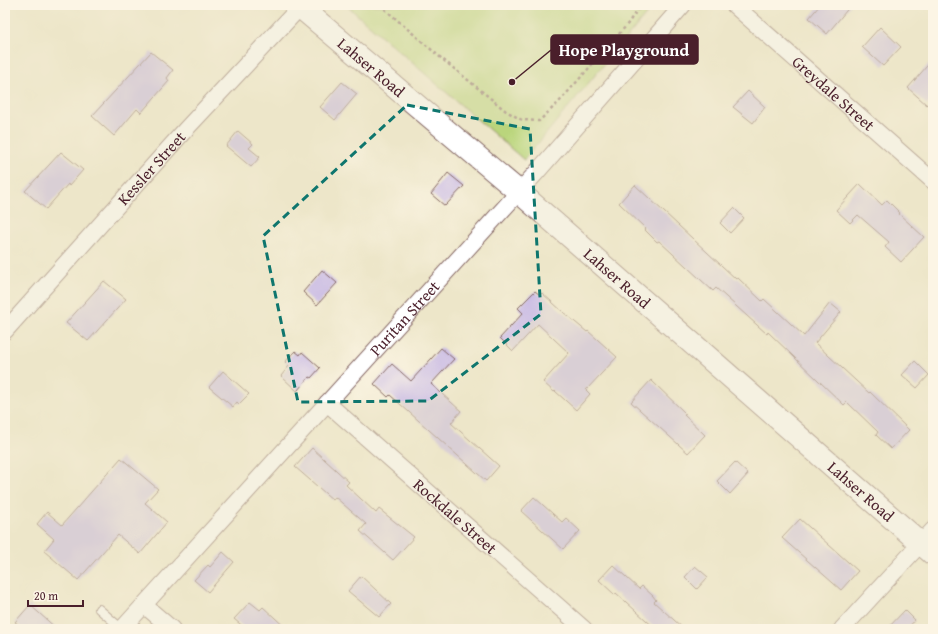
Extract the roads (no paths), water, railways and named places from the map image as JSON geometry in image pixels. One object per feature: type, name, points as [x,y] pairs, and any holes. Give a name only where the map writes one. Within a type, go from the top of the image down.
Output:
[{"type":"main road","name":"Lahser Road","points":[[299,6],[929,542]]},
{"type":"street","name":"Puritan Street","points":[[122,629],[636,60],[683,5]]},
{"type":"street","name":"Greydale Street","points":[[734,5],[933,181]]},
{"type":"street","name":"Kessler Street","points":[[5,331],[186,129],[299,6]]},
{"type":"street","name":"Rockdale Street","points":[[327,403],[584,629]]},
{"type":"street","points":[[842,629],[929,542]]},
{"type":"street","points":[[144,605],[172,629]]},
{"type":"lane","points":[[98,609],[122,629]]},
{"type":"place","name":"Hope Playground","points":[[512,82]]}]
